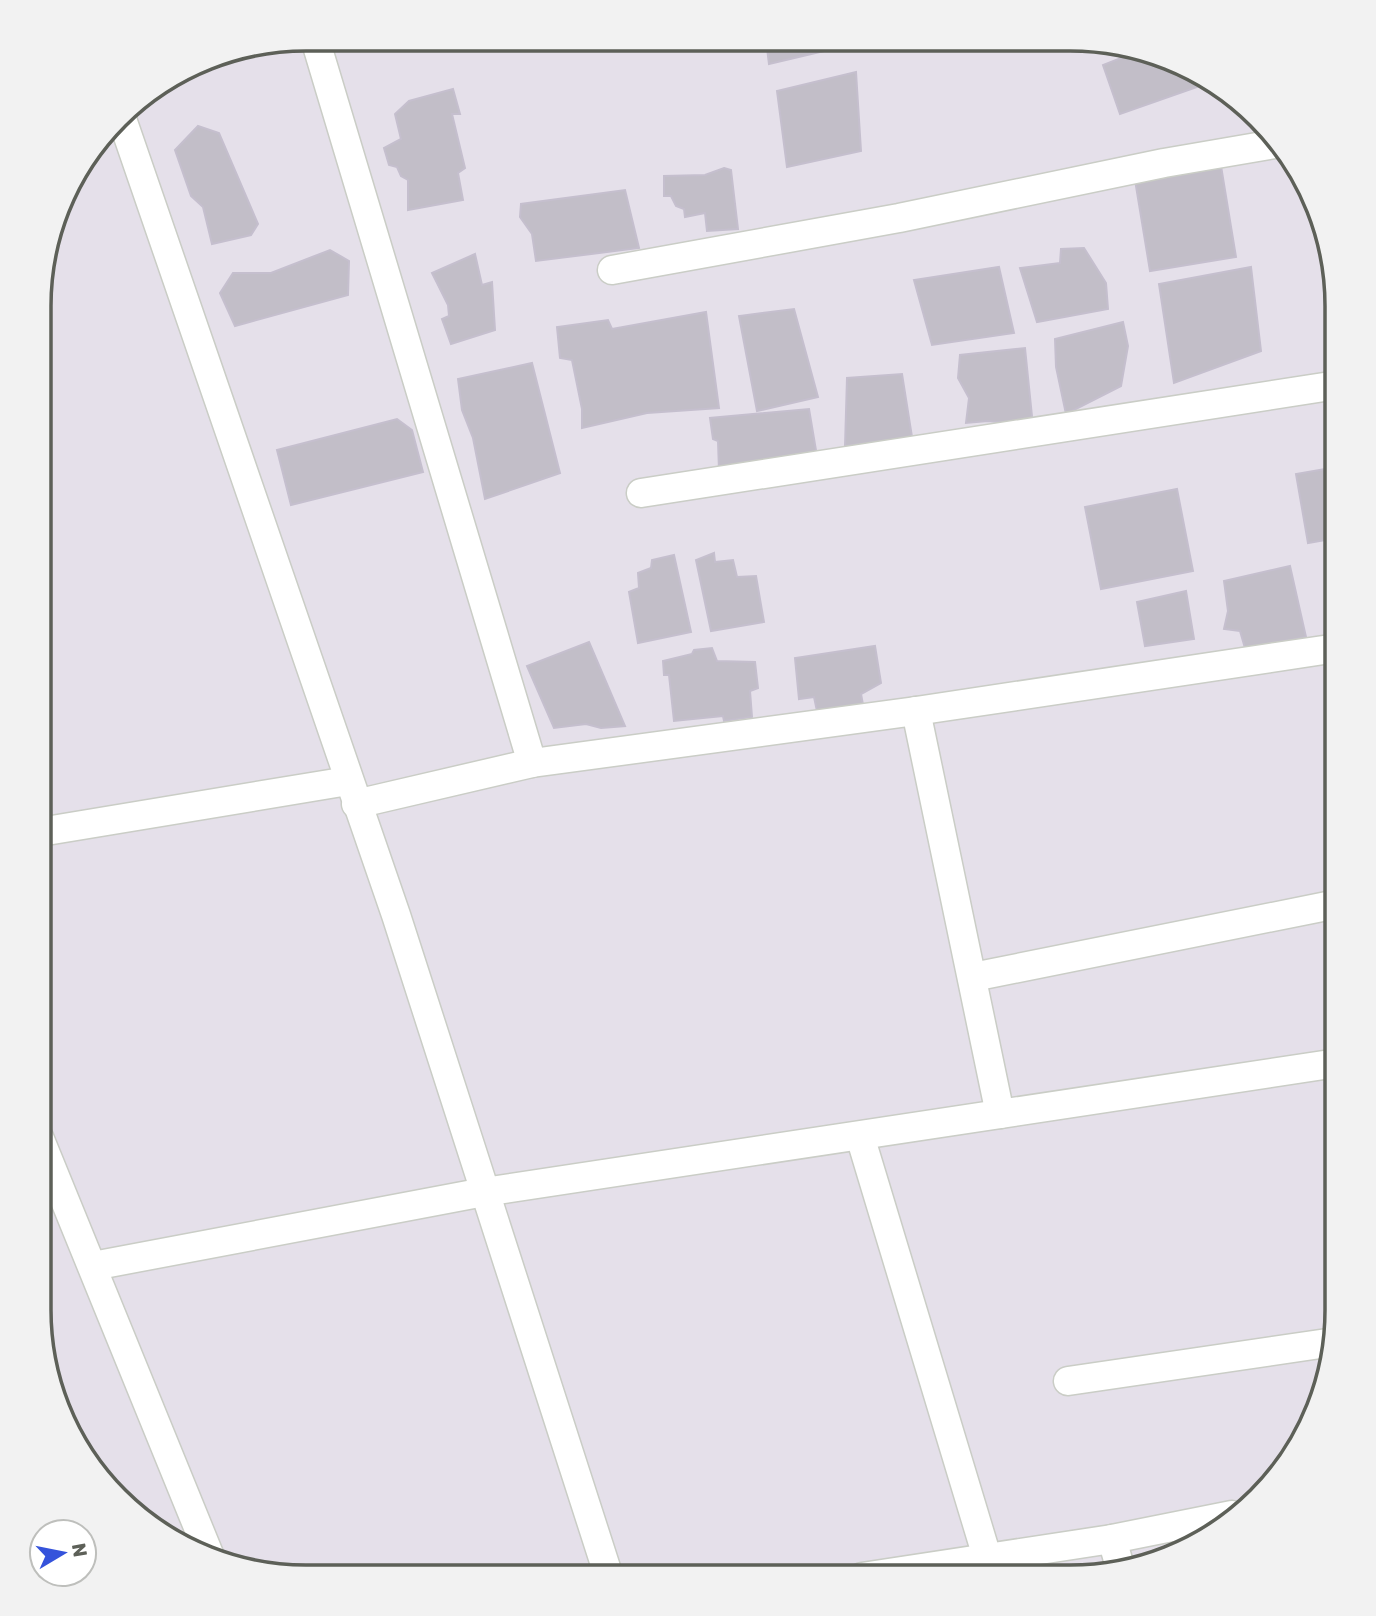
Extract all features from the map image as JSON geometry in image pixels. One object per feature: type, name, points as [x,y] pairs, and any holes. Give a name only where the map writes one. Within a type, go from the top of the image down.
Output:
[{"type":"street","points":[[319,51],[532,763]]},
{"type":"street","points":[[124,126],[396,915],[484,1192],[587,1500],[606,1565]]},
{"type":"street","points":[[612,270],[885,221],[1164,163],[1269,145]]},
{"type":"street","points":[[641,493],[1325,387]]},
{"type":"street","points":[[51,831],[352,792],[532,763],[916,711],[1325,650]]},
{"type":"street","points":[[916,711],[1000,1114]]},
{"type":"street","points":[[973,977],[1325,906]]},
{"type":"street","points":[[93,1266],[484,1192],[1325,1065]]},
{"type":"street","points":[[860,1136],[986,1557]]},
{"type":"street","points":[[51,1166],[205,1545]]},
{"type":"street","points":[[1068,1381],[1323,1344]]},
{"type":"street","points":[[936,1565],[1112,1539],[1219,1518]]},
{"type":"street","points":[[1112,1539],[1118,1560]]},
{"type":"building","points":[[767,51],[824,51],[769,64]]},
{"type":"building","points":[[1124,57],[1136,59],[1168,70],[1197,87],[1120,114],[1103,65]]},
{"type":"building","points":[[856,72],[861,151],[787,167],[777,91]]},
{"type":"building","points":[[453,89],[460,114],[452,114],[465,168],[458,173],[463,200],[408,210],[408,180],[401,176],[397,167],[389,165],[384,148],[401,139],[395,114],[409,101]]},
{"type":"building","points":[[198,126],[219,133],[258,224],[251,235],[212,244],[203,207],[191,196],[175,150]]},
{"type":"building","points":[[1221,166],[1236,257],[1150,271],[1135,180]]},
{"type":"building","points":[[724,168],[731,170],[738,229],[707,231],[705,213],[685,217],[684,209],[676,206],[671,196],[664,196],[664,176],[705,175]]},
{"type":"building","points":[[625,190],[639,248],[536,261],[532,234],[520,217],[521,204]]},
{"type":"building","points":[[1084,248],[1106,283],[1108,309],[1037,322],[1020,268],[1060,263],[1061,249]]},
{"type":"building","points":[[330,250],[349,261],[348,295],[235,326],[220,293],[233,273],[271,273]]},
{"type":"building","points":[[475,254],[482,285],[492,282],[495,330],[451,344],[442,319],[449,316],[448,305],[432,273]]},
{"type":"building","points":[[999,267],[1014,333],[932,345],[914,280]]},
{"type":"building","points":[[1251,267],[1261,351],[1174,383],[1159,284]]},
{"type":"building","points":[[794,309],[818,397],[757,411],[739,316]]},
{"type":"building","points":[[706,312],[719,408],[647,413],[582,428],[582,409],[572,360],[560,358],[557,327],[608,320],[612,329]]},
{"type":"building","points":[[1123,322],[1128,346],[1121,386],[1066,414],[1056,367],[1055,339]]},
{"type":"building","points":[[1025,348],[1033,426],[988,421],[966,423],[969,398],[958,378],[960,355]]},
{"type":"building","points":[[532,363],[560,473],[485,499],[473,438],[462,410],[458,379]]},
{"type":"building","points":[[902,374],[912,437],[845,446],[847,378]]},
{"type":"building","points":[[809,409],[818,462],[719,471],[718,441],[713,439],[710,418]]},
{"type":"building","points":[[397,419],[412,430],[423,472],[291,505],[277,450]]},
{"type":"building","points":[[1325,469],[1325,540],[1308,543],[1296,474]]},
{"type":"building","points":[[1177,489],[1193,571],[1101,589],[1085,507]]},
{"type":"building","points":[[714,553],[715,562],[733,560],[737,577],[756,576],[764,622],[711,631],[696,560]]},
{"type":"building","points":[[674,555],[691,632],[638,643],[629,592],[639,588],[638,573],[651,568],[652,560]]},
{"type":"building","points":[[1290,566],[1306,637],[1245,648],[1240,631],[1224,629],[1228,611],[1224,581]]},
{"type":"building","points":[[1186,591],[1194,639],[1145,646],[1137,602]]},
{"type":"building","points":[[589,642],[625,726],[601,728],[586,724],[554,728],[527,666]]},
{"type":"building","points":[[875,646],[881,683],[861,694],[864,710],[818,716],[814,697],[799,699],[795,658]]},
{"type":"building","points":[[712,648],[717,661],[755,662],[758,688],[750,691],[752,717],[724,721],[723,716],[674,721],[669,675],[664,675],[663,661],[692,654],[694,650]]}]
